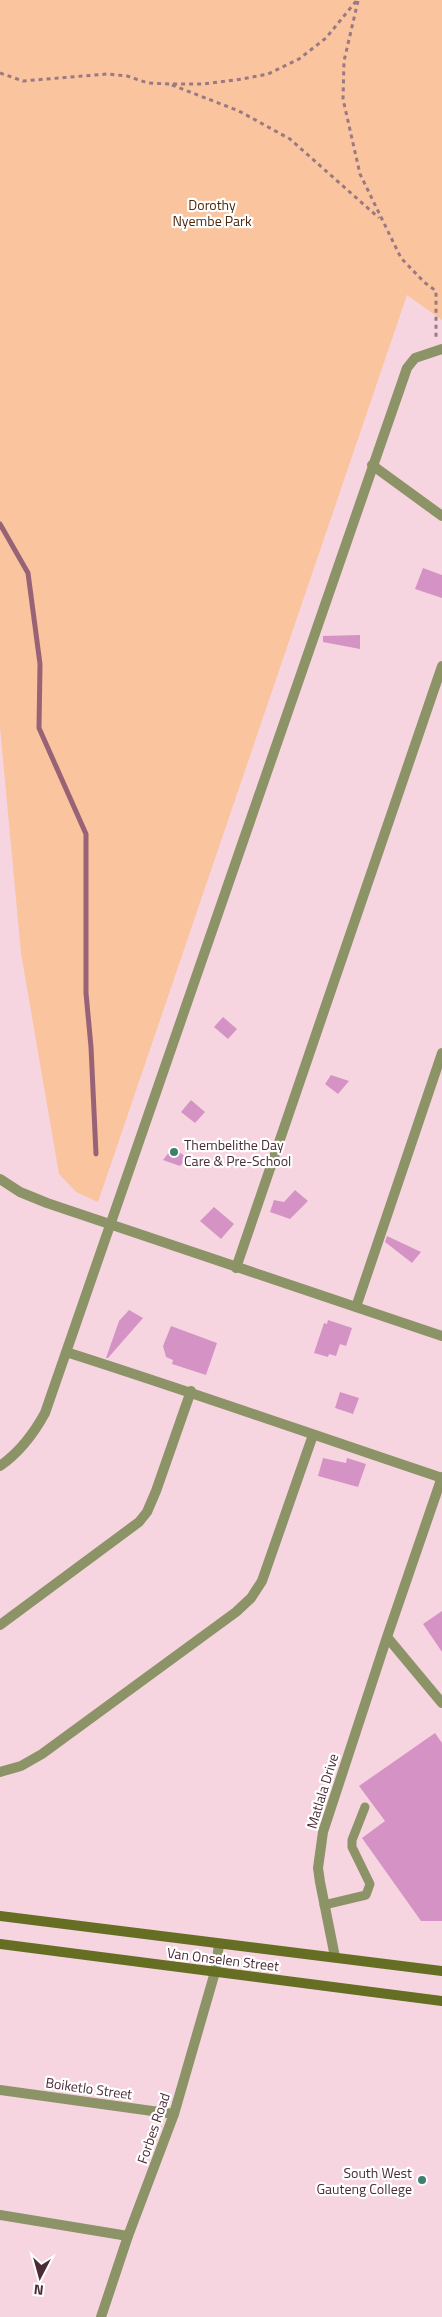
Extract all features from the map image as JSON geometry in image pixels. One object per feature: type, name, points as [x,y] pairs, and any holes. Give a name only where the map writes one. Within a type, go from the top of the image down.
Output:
[{"type":"main road","name":"Van Onselen Street","points":[[0,1916],[219,1945],[336,1957],[442,1972]]},
{"type":"main road","name":"Van Onselen Street","points":[[0,1944],[442,2001]]},
{"type":"street","points":[[0,1466],[13,1457],[33,1436],[45,1414],[407,368],[415,358],[440,349]]},
{"type":"street","points":[[372,465],[442,516]]},
{"type":"street","points":[[236,1268],[442,666]]},
{"type":"street","points":[[356,1308],[442,1053]]},
{"type":"street","points":[[0,1180],[20,1192],[47,1203],[442,1336]]},
{"type":"street","points":[[66,1352],[442,1477]]},
{"type":"street","points":[[0,1626],[139,1522],[147,1512],[156,1491],[191,1392]]},
{"type":"street","points":[[0,1772],[21,1766],[42,1754],[236,1612],[251,1598],[262,1581],[313,1435]]},
{"type":"street","name":"Matlala Drive","points":[[336,1957],[318,1868],[323,1832],[442,1477]]},
{"type":"street","points":[[387,1637],[442,1703]]},
{"type":"street","name":"Forbes Road","points":[[101,2317],[128,2236],[174,2114],[215,1972],[219,1945]]},
{"type":"street","name":"Boiketlo Street","points":[[0,2090],[174,2114]]},
{"type":"street","points":[[0,2215],[128,2236]]},
{"type":"lane","points":[[324,1905],[366,1895],[369,1890],[370,1884],[352,1847],[352,1840],[365,1807]]},
{"type":"path","points":[[0,73],[23,81],[107,74],[169,84],[204,84],[268,74],[299,59],[326,38],[357,0]]},
{"type":"path","points":[[357,0],[344,60],[343,98],[360,174],[401,258],[424,282],[436,291],[440,349]]},
{"type":"path","points":[[169,84],[240,111],[290,139],[381,220]]},
{"type":"green space","name":"Dorothy Nyembe Park","points":[[0,0],[442,0],[442,320],[407,295],[98,1202],[76,1192],[59,1174],[21,953],[0,727]]},
{"type":"building","points":[[423,568],[442,575],[442,598],[415,589]]},
{"type":"building","points":[[360,635],[360,649],[323,642],[323,636]]},
{"type":"building","points":[[223,1017],[237,1029],[228,1039],[214,1027]]},
{"type":"building","points":[[331,1075],[349,1081],[338,1094],[325,1084]]},
{"type":"building","points":[[191,1100],[205,1112],[195,1123],[181,1112]]},
{"type":"building","name":"Thembelithe Day Care & Pre-School","points":[[173,1147],[187,1158],[180,1166],[163,1160]]},
{"type":"building","points":[[295,1190],[308,1201],[290,1219],[270,1212],[274,1200],[284,1202]]},
{"type":"building","points":[[214,1207],[234,1224],[221,1239],[200,1221]]},
{"type":"building","points":[[387,1236],[421,1252],[412,1263],[385,1242]]},
{"type":"building","points":[[129,1310],[143,1318],[106,1358],[119,1321]]},
{"type":"building","points":[[328,1320],[352,1328],[346,1346],[340,1344],[336,1356],[329,1354],[328,1357],[314,1353],[324,1323],[327,1324]]},
{"type":"building","points":[[171,1326],[217,1343],[206,1375],[172,1364],[173,1360],[166,1357],[163,1346]]},
{"type":"building","points":[[340,1392],[359,1398],[353,1414],[335,1408]]},
{"type":"building","points":[[323,1458],[346,1463],[347,1458],[366,1464],[358,1487],[318,1476]]},
{"type":"building","points":[[442,1611],[442,1652],[423,1624]]},
{"type":"building","points":[[435,1733],[442,1743],[442,1921],[421,1921],[362,1838],[385,1821],[359,1786]]},
{"type":"waterway","points":[[0,524],[28,573],[40,664],[39,728],[86,834],[86,993],[91,1047],[96,1154]]},
{"type":"place","name":"Thembelithe Day Care & Pre-School","points":[[174,1152]]},
{"type":"place","name":"South West Gauteng College","points":[[422,2180]]}]
